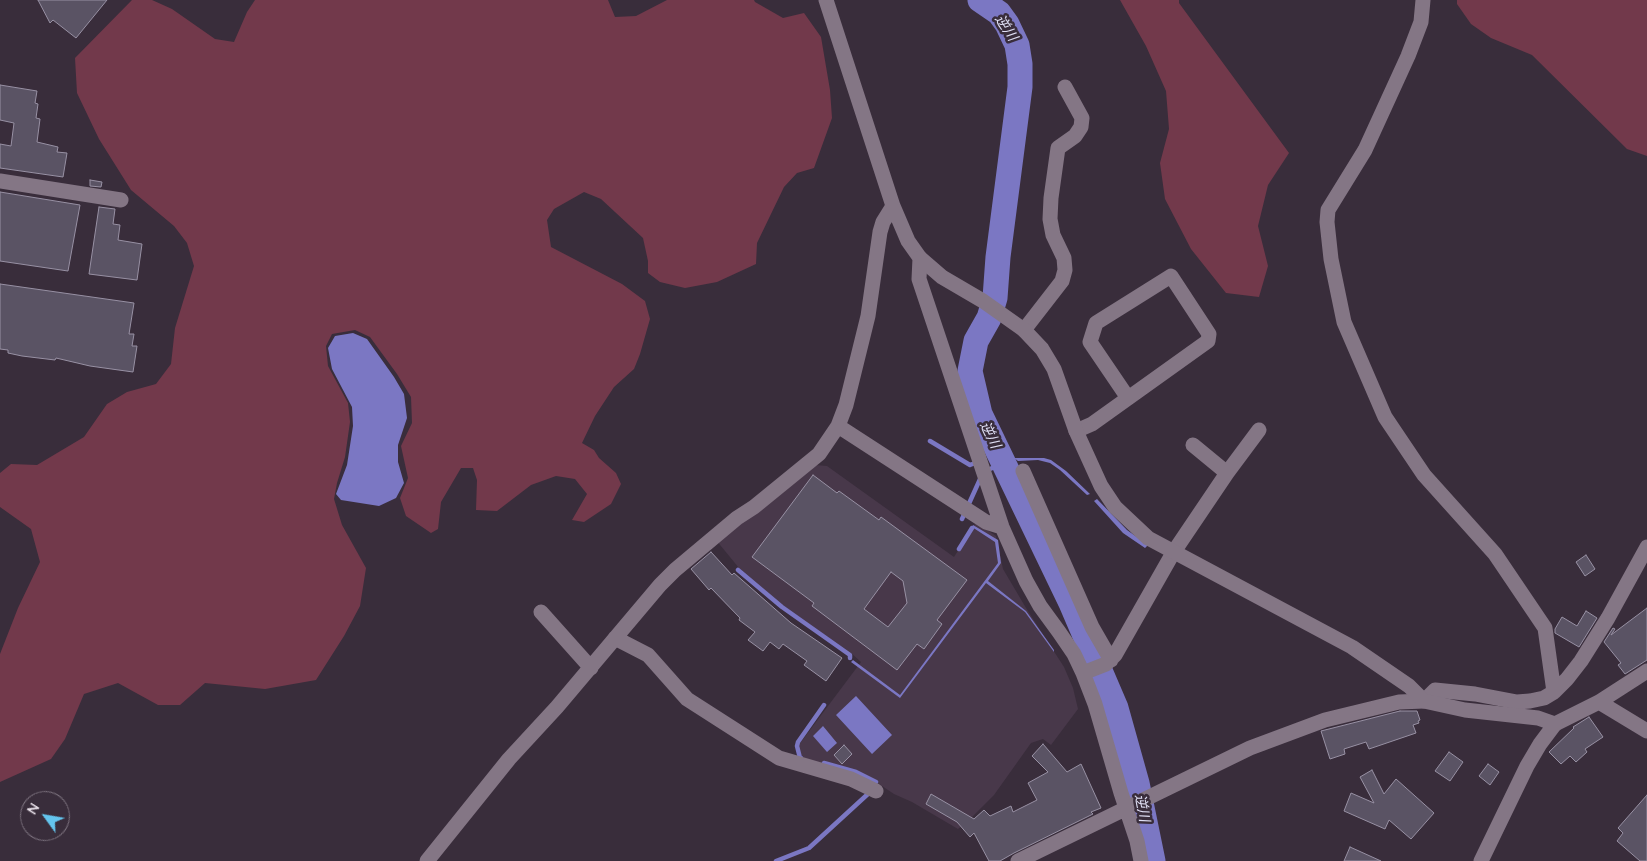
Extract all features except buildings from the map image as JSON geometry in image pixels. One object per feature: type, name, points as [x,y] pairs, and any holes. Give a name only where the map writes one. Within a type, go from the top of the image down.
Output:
[{"type":"street","points":[[826,0],[893,206],[908,241],[920,258],[942,277],[1008,318],[1024,330],[1042,349],[1054,369],[1076,431],[1101,486],[1115,507],[1148,538],[1352,647],[1378,663],[1419,694],[1424,701]]},
{"type":"street","points":[[1423,0],[1421,22],[1408,56],[1365,150],[1328,210],[1326,222],[1331,259],[1344,322],[1384,417],[1424,475],[1495,554],[1545,628],[1554,692]]},
{"type":"street","points":[[1024,330],[1062,280],[1065,270],[1064,258],[1053,235],[1050,219],[1051,198],[1058,148],[1075,136],[1081,127],[1082,118],[1065,87]]},
{"type":"street","points":[[0,181],[121,200]]},
{"type":"street","points":[[427,861],[509,759],[675,570],[737,518],[819,454],[838,426],[846,405],[868,316],[880,232],[883,222],[893,206]]},
{"type":"street","points":[[920,258],[919,279],[1012,552],[1040,606],[1064,639],[1099,667]]},
{"type":"street","points":[[1076,431],[1092,424],[1128,398],[1208,340],[1209,334],[1171,276],[1096,323],[1090,342],[1128,398]]},
{"type":"street","points":[[838,426],[986,522],[1002,527]]},
{"type":"street","points":[[1099,667],[1227,473],[1259,430]]},
{"type":"street","points":[[1193,445],[1227,473]]},
{"type":"street","points":[[1023,471],[1092,627],[1099,667],[1095,704],[1129,807],[1141,861]]},
{"type":"street","points":[[1424,701],[1435,690],[1475,694],[1517,702],[1544,698],[1554,692],[1567,679],[1599,632],[1647,547]]},
{"type":"street","points":[[541,612],[590,668]]},
{"type":"street","points":[[615,638],[648,655],[687,699],[779,758],[851,780],[876,791]]},
{"type":"street","points":[[1481,861],[1527,766],[1555,724],[1599,702],[1647,671]]},
{"type":"street","points":[[1018,861],[1250,748],[1325,720],[1399,702],[1424,701],[1466,710],[1538,718],[1555,724]]},
{"type":"street","points":[[1599,702],[1647,731]]},
{"type":"shaded area","points":[[132,0],[152,0],[172,9],[215,39],[234,42],[247,12],[255,0],[608,0],[615,17],[636,16],[667,0],[754,0],[783,18],[804,13],[821,37],[830,90],[832,118],[814,168],[797,173],[784,187],[757,243],[756,264],[717,282],[685,288],[660,282],[648,273],[648,261],[643,238],[601,199],[584,192],[554,209],[547,220],[551,247],[622,284],[645,301],[650,319],[634,369],[614,387],[595,416],[582,443],[594,450],[599,458],[616,473],[621,484],[611,504],[584,522],[572,520],[587,494],[575,479],[556,476],[531,485],[497,511],[476,510],[477,480],[473,468],[461,468],[441,502],[438,529],[431,533],[406,516],[400,498],[408,478],[401,446],[412,423],[411,397],[370,337],[355,330],[332,334],[326,346],[328,366],[348,403],[350,422],[345,457],[334,499],[342,525],[366,568],[360,606],[344,636],[316,680],[265,689],[205,683],[180,705],[158,705],[118,683],[84,694],[65,739],[51,759],[0,782],[0,654],[18,608],[40,562],[31,529],[0,507],[0,473],[11,464],[37,465],[84,437],[107,404],[127,392],[156,384],[171,364],[175,328],[194,266],[187,243],[174,226],[131,190],[99,139],[77,93],[75,58]]},
{"type":"shaded area","points":[[1120,0],[1179,0],[1179,3],[1289,153],[1268,185],[1258,226],[1268,266],[1259,297],[1226,293],[1191,249],[1165,199],[1160,163],[1169,129],[1166,91],[1146,46]]},
{"type":"shaded area","points":[[1457,0],[1647,0],[1647,156],[1627,149],[1532,55],[1491,38],[1471,24],[1457,4]]},
{"type":"shaded area","points":[[353,333],[367,339],[404,394],[407,418],[398,445],[398,462],[404,483],[396,498],[379,506],[341,500],[336,494],[347,465],[353,426],[352,407],[332,369],[328,348],[335,336]]},
{"type":"shaded area","points":[[1014,458],[1044,458],[1051,460],[1066,471],[1090,494],[1087,495],[1050,463],[1038,460],[1018,461]]},
{"type":"shaded area","points":[[815,465],[827,466],[954,557],[977,523],[996,536],[1003,569],[1064,667],[1073,688],[1078,709],[1051,745],[1043,739],[1031,743],[994,795],[958,829],[879,784],[842,771],[800,761],[798,746],[861,662],[784,606],[739,568],[716,540]]},
{"type":"shaded area","points":[[1097,499],[1127,530],[1148,545],[1145,548],[1123,533],[1094,501]]},
{"type":"shaded area","points":[[973,525],[998,540],[1001,563],[988,581],[1026,611],[1054,652],[1025,612],[986,583],[900,698],[851,662],[853,660],[900,695],[998,563],[995,542],[972,527]]},
{"type":"shaded area","points":[[856,696],[892,735],[872,754],[836,715]]},
{"type":"shaded area","points":[[823,726],[837,743],[827,752],[813,736]]},
{"type":"waterway","name":"逆川","points":[[980,0],[999,13],[1007,24],[1017,45],[1020,64],[1020,87],[998,257],[995,298],[989,318],[976,341],[970,371],[980,414],[1071,603],[1116,708],[1137,783],[1153,861]]},
{"type":"waterway","points":[[930,441],[970,465],[975,463]]},
{"type":"waterway","points":[[990,469],[1008,461]]},
{"type":"waterway","points":[[962,519],[981,477]]},
{"type":"waterway","points":[[959,549],[972,528]]},
{"type":"waterway","points":[[738,570],[782,607],[850,655],[850,658]]},
{"type":"waterway","points":[[801,758],[797,746],[798,742],[824,705]]},
{"type":"waterway","points":[[824,763],[856,772],[876,782]]},
{"type":"waterway","points":[[776,861],[809,848],[869,793]]}]
